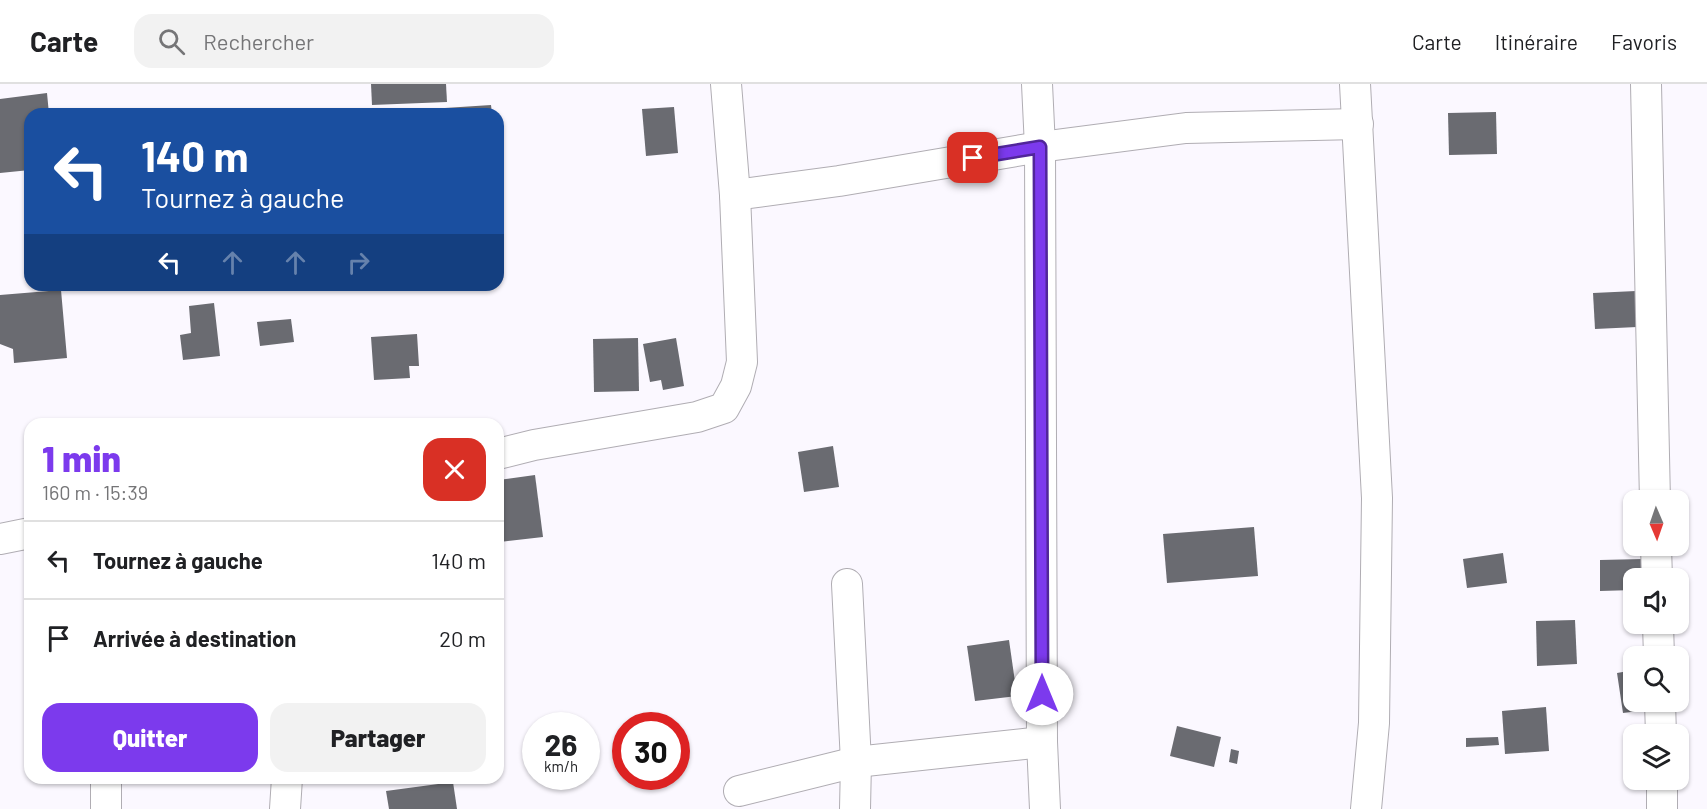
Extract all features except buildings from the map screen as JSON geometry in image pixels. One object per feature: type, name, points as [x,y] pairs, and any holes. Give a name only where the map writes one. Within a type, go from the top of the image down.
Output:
[{"type":"street","points":[[504,452],[534,445],[697,417],[724,408],[736,386],[742,362],[735,195],[726,84]]},
{"type":"street","points":[[1037,84],[1040,147],[1042,742],[1045,809]]},
{"type":"street","points":[[1356,84],[1377,498],[1374,723],[1366,809]]},
{"type":"street","points":[[1646,84],[1655,490]]},
{"type":"street","points":[[735,195],[839,181],[1040,147],[1186,128],[1358,124]]},
{"type":"street","points":[[0,539],[24,534]]},
{"type":"street","points":[[847,584],[856,762],[855,809]]},
{"type":"street","points":[[738,791],[856,762],[1042,742]]},
{"type":"street","points":[[106,784],[106,809]]},
{"type":"street","points":[[285,809],[287,784]]},
{"type":"street","points":[[1662,790],[1662,809]]},
{"type":"route","points":[[973,158],[1040,147],[1042,694]]}]
